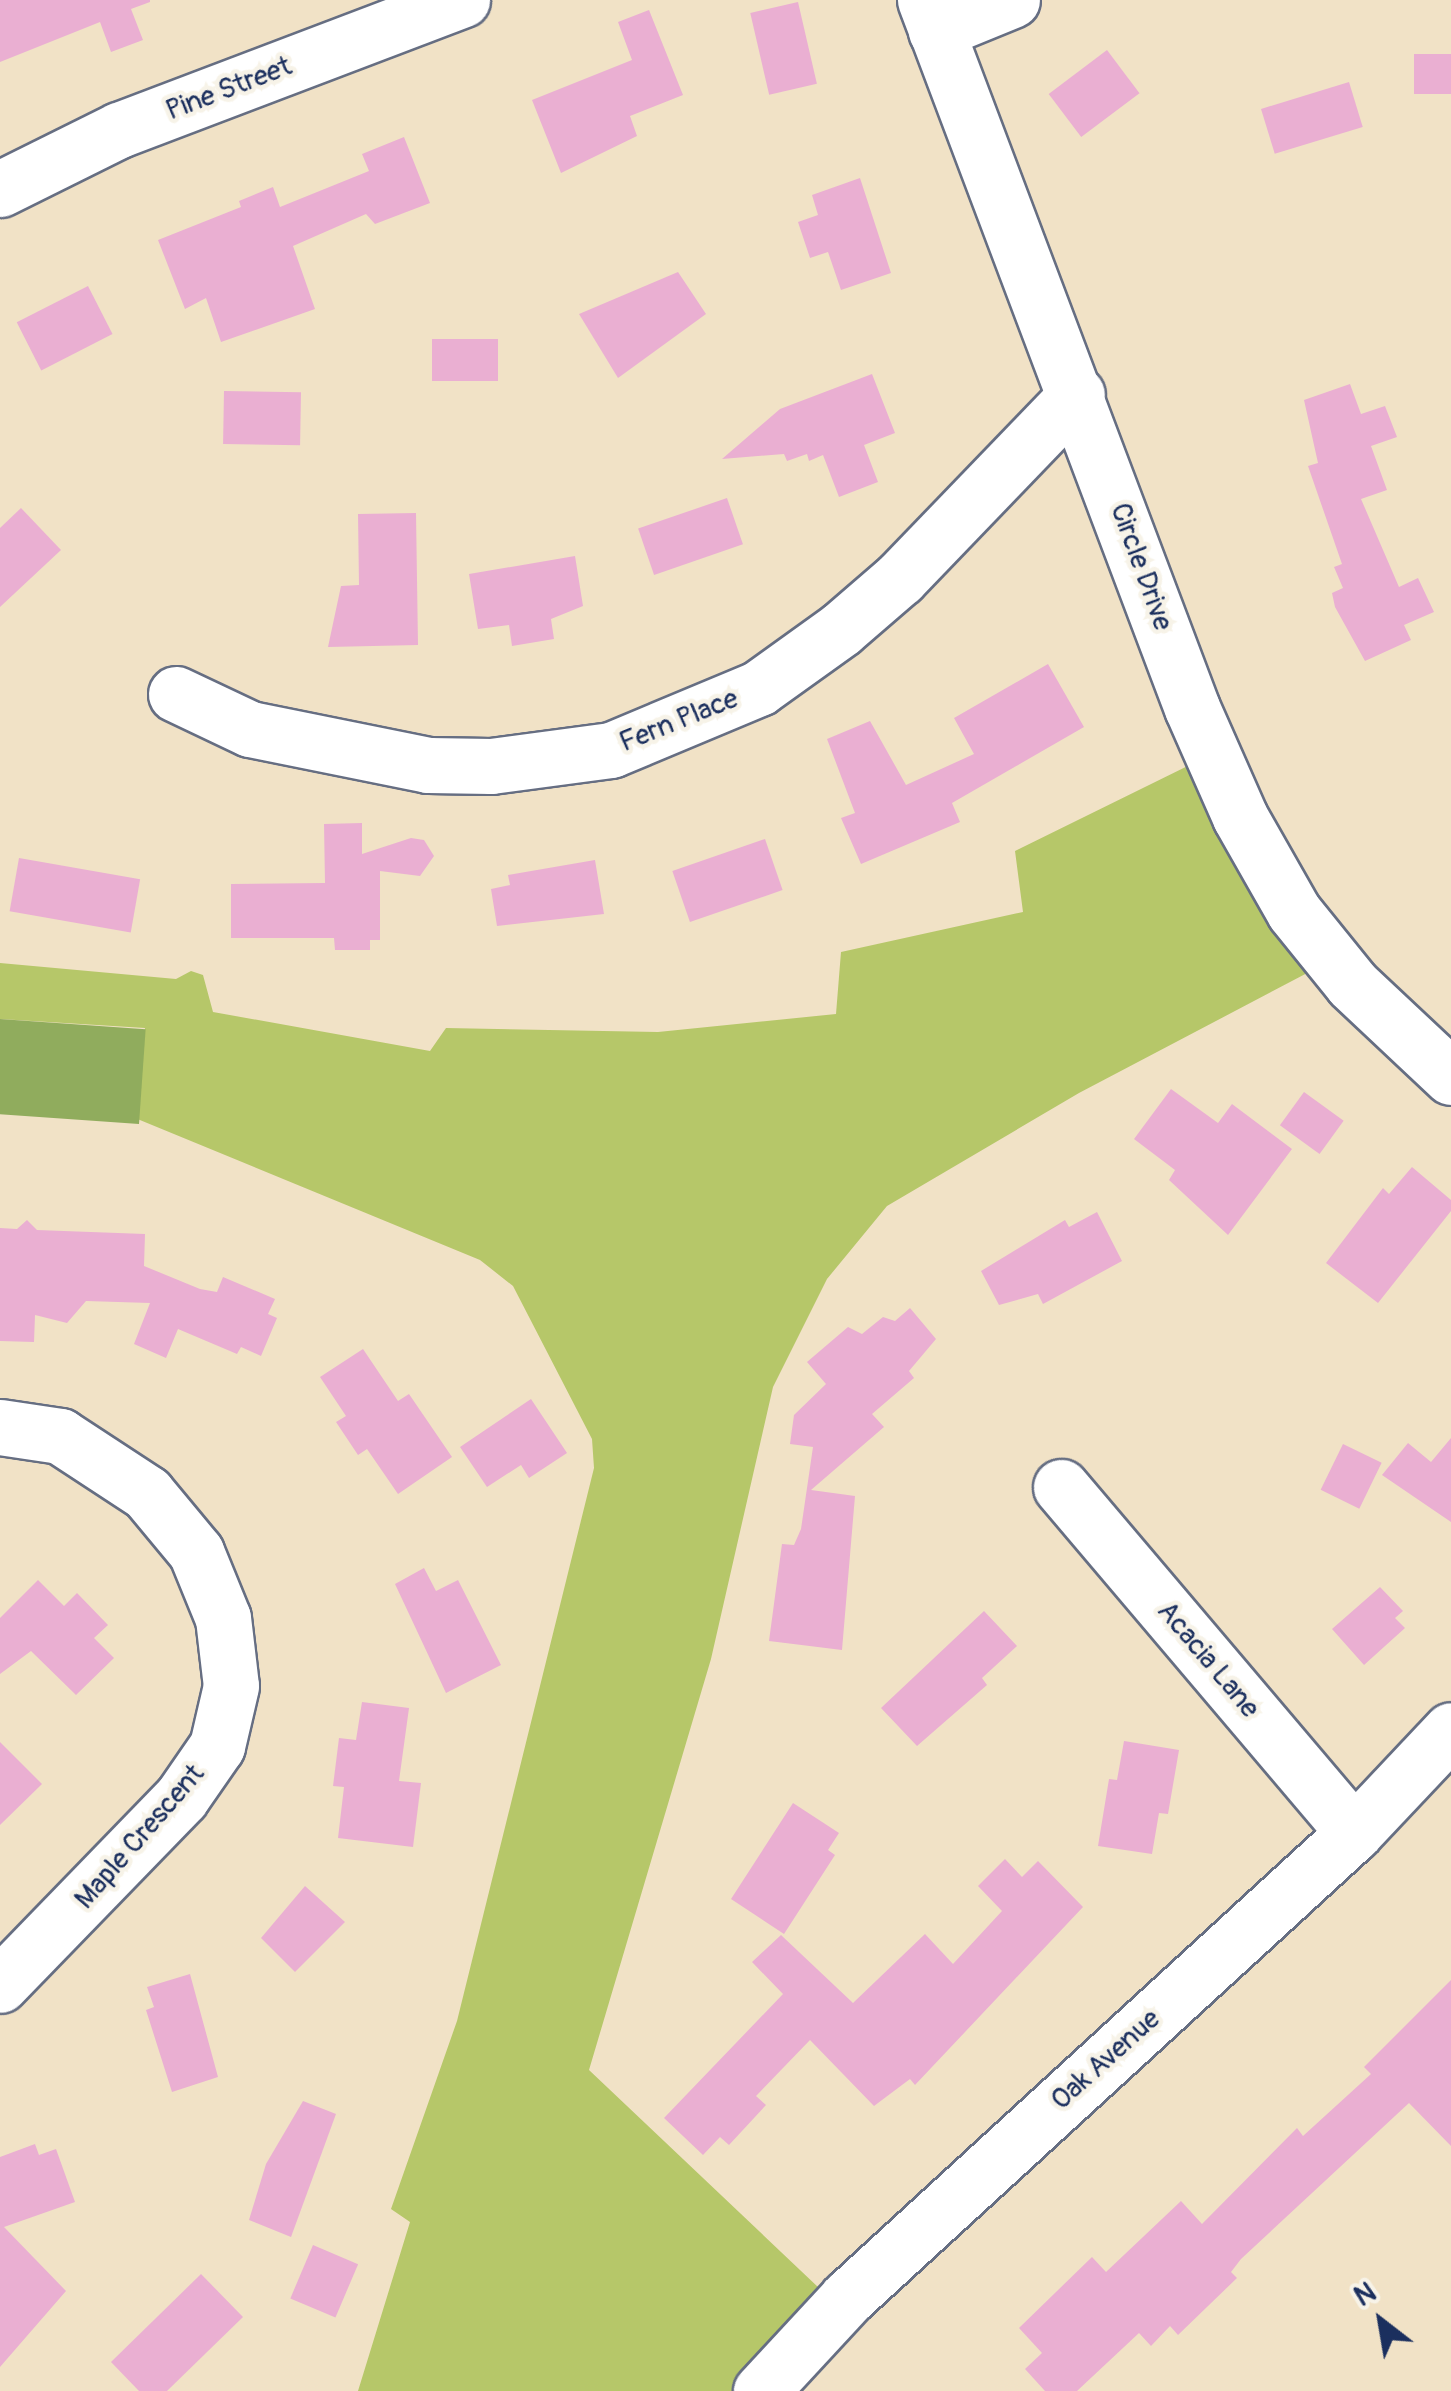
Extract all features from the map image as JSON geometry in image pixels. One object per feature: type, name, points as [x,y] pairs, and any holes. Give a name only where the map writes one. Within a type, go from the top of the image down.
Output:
[{"type":"street","name":"Pine Street","points":[[0,189],[119,130],[462,0]]},
{"type":"street","points":[[931,16],[1012,0]]},
{"type":"street","name":"Circle Drive","points":[[931,16],[1077,394],[1192,708],[1249,833],[1294,912],[1352,984],[1451,1077]]},
{"type":"street","name":"Fern Place","points":[[176,694],[250,729],[428,765],[491,766],[612,750],[759,688],[841,629],[900,578],[1077,394]]},
{"type":"street","name":"Maple Crescent","points":[[0,1427],[60,1436],[148,1492],[196,1552],[223,1618],[230,1686],[217,1746],[182,1798],[0,1985]]},
{"type":"street","name":"Acacia Lane","points":[[1061,1487],[1354,1833]]},
{"type":"street","name":"Oak Avenue","points":[[762,2391],[847,2298],[1354,1833],[1451,1730]]},
{"type":"green space","points":[[1210,755],[1332,960],[1079,1093],[887,1206],[827,1279],[773,1387],[711,1659],[589,2070],[838,2306],[757,2391],[358,2391],[410,2222],[391,2209],[457,2021],[594,1468],[592,1439],[513,1286],[480,1260],[135,1118],[145,1028],[0,1019],[0,963],[176,979],[191,971],[203,975],[213,1012],[430,1051],[446,1028],[658,1032],[836,1014],[841,952],[1023,912],[1015,851]]},
{"type":"green space","points":[[0,1019],[146,1029],[139,1124],[0,1114]]},
{"type":"building","points":[[0,0],[150,2],[131,9],[143,40],[111,52],[100,22],[0,62]]},
{"type":"building","points":[[798,2],[817,84],[769,95],[750,13]]},
{"type":"building","points":[[649,10],[683,95],[630,116],[637,136],[561,173],[532,100],[632,60],[618,22]]},
{"type":"building","points":[[1107,50],[1139,93],[1081,137],[1049,94]]},
{"type":"building","points":[[1414,54],[1451,54],[1451,94],[1414,94]]},
{"type":"building","points":[[1349,82],[1363,127],[1275,154],[1261,109]]},
{"type":"building","points":[[404,137],[430,203],[375,224],[366,214],[293,246],[315,309],[221,342],[206,298],[185,309],[158,240],[241,207],[239,201],[273,187],[280,207],[369,171],[362,154]]},
{"type":"building","points":[[860,178],[891,273],[841,290],[828,252],[810,258],[798,222],[818,215],[812,195]]},
{"type":"building","points":[[678,272],[706,314],[618,378],[579,314]]},
{"type":"building","points":[[88,286],[113,334],[41,370],[17,322]]},
{"type":"building","points":[[432,339],[498,339],[498,381],[432,381]]},
{"type":"building","points":[[872,374],[895,433],[864,445],[878,482],[839,497],[823,455],[809,461],[807,454],[787,461],[784,454],[722,459],[780,409]]},
{"type":"building","points":[[1350,384],[1361,414],[1385,406],[1397,437],[1371,446],[1387,490],[1361,499],[1399,587],[1418,578],[1434,612],[1404,625],[1411,640],[1365,661],[1335,607],[1332,593],[1343,588],[1334,567],[1342,564],[1308,466],[1318,463],[1304,400]]},
{"type":"building","points":[[224,391],[301,392],[300,445],[223,444]]},
{"type":"building","points":[[727,498],[743,544],[654,575],[638,529]]},
{"type":"building","points":[[21,508],[61,550],[0,607],[0,528]]},
{"type":"building","points":[[416,513],[418,645],[328,647],[341,586],[359,585],[358,514]]},
{"type":"building","points":[[575,556],[583,606],[551,619],[554,639],[512,646],[509,625],[478,629],[469,574]]},
{"type":"building","points":[[1048,664],[1084,727],[952,803],[960,822],[861,864],[841,818],[855,813],[827,739],[870,721],[906,785],[974,754],[954,718]]},
{"type":"building","points":[[362,823],[362,854],[411,838],[424,840],[434,856],[420,876],[380,871],[380,940],[370,940],[370,950],[335,950],[334,938],[231,938],[231,884],[325,883],[324,824]]},
{"type":"building","points":[[765,839],[783,890],[690,922],[672,871]]},
{"type":"building","points":[[19,858],[140,879],[131,933],[10,911]]},
{"type":"building","points":[[595,860],[604,914],[497,926],[491,889],[510,885],[508,875]]},
{"type":"building","points":[[1171,1089],[1218,1123],[1232,1104],[1292,1149],[1228,1235],[1169,1180],[1175,1170],[1134,1139]]},
{"type":"building","points":[[1304,1092],[1344,1121],[1320,1154],[1280,1125]]},
{"type":"building","points":[[1412,1167],[1451,1200],[1451,1211],[1378,1303],[1326,1263],[1383,1188],[1389,1194]]},
{"type":"building","points":[[1097,1212],[1122,1261],[1043,1304],[1038,1294],[999,1305],[981,1271],[1065,1220],[1069,1227]]},
{"type":"building","points":[[27,1220],[37,1230],[145,1234],[144,1266],[217,1292],[223,1277],[275,1299],[268,1314],[277,1318],[261,1356],[241,1347],[237,1354],[178,1329],[166,1358],[134,1344],[150,1303],[86,1301],[67,1323],[35,1315],[34,1342],[0,1341],[0,1228],[17,1229]]},
{"type":"building","points":[[910,1308],[936,1339],[909,1371],[914,1378],[872,1414],[884,1427],[811,1490],[855,1496],[842,1650],[769,1641],[782,1544],[794,1545],[801,1529],[813,1447],[790,1444],[794,1415],[826,1384],[807,1362],[848,1327],[862,1334],[883,1317],[895,1321]]},
{"type":"building","points":[[363,1349],[398,1401],[409,1394],[452,1457],[398,1494],[367,1449],[358,1455],[336,1422],[346,1416],[320,1377]]},
{"type":"building","points":[[531,1399],[567,1453],[529,1478],[521,1465],[487,1487],[460,1447]]},
{"type":"building","points":[[1451,1438],[1451,1522],[1382,1475],[1408,1443],[1431,1462]]},
{"type":"building","points":[[1343,1444],[1382,1463],[1359,1509],[1321,1490]]},
{"type":"building","points":[[424,1568],[436,1591],[458,1580],[501,1665],[446,1693],[395,1584]]},
{"type":"building","points":[[38,1580],[64,1606],[77,1593],[108,1625],[94,1638],[114,1658],[76,1695],[31,1651],[0,1674],[0,1618]]},
{"type":"building","points":[[1380,1587],[1403,1611],[1395,1618],[1405,1628],[1364,1665],[1332,1629]]},
{"type":"building","points":[[984,1611],[1017,1646],[982,1678],[987,1685],[917,1746],[881,1708]]},
{"type":"building","points":[[362,1702],[409,1708],[399,1781],[421,1783],[413,1847],[338,1838],[344,1787],[333,1786],[339,1738],[356,1740]]},
{"type":"building","points":[[1124,1741],[1179,1750],[1168,1814],[1159,1813],[1152,1854],[1098,1846],[1109,1779],[1117,1780]]},
{"type":"building","points":[[0,1742],[42,1784],[0,1825]]},
{"type":"building","points":[[793,1803],[839,1833],[828,1850],[835,1855],[784,1934],[731,1899]]},
{"type":"building","points":[[1005,1859],[1022,1877],[1038,1861],[1083,1907],[915,2085],[910,2079],[874,2106],[810,2040],[756,2096],[766,2105],[729,2145],[720,2137],[703,2155],[664,2118],[783,1994],[752,1962],[781,1935],[853,2003],[925,1934],[953,1964],[1002,1911],[978,1886]]},
{"type":"building","points":[[305,1886],[345,1922],[295,1972],[261,1938]]},
{"type":"building","points":[[190,1974],[218,2077],[172,2092],[146,2010],[154,2007],[147,1987]]},
{"type":"building","points":[[1451,1980],[1451,2146],[1409,2103],[1241,2259],[1231,2272],[1237,2278],[1178,2335],[1170,2326],[1151,2346],[1139,2333],[1077,2391],[1045,2391],[1025,2369],[1042,2353],[1019,2328],[1092,2257],[1106,2272],[1181,2201],[1202,2224],[1297,2128],[1303,2136],[1371,2074],[1364,2067]]},
{"type":"building","points":[[303,2101],[336,2114],[291,2237],[249,2220],[266,2164]]},
{"type":"building","points":[[35,2144],[39,2155],[56,2149],[75,2202],[4,2227],[66,2291],[0,2367],[0,2157]]},
{"type":"building","points":[[313,2245],[358,2264],[335,2318],[290,2298]]},
{"type":"building","points":[[201,2274],[243,2317],[167,2391],[139,2391],[111,2362]]}]
